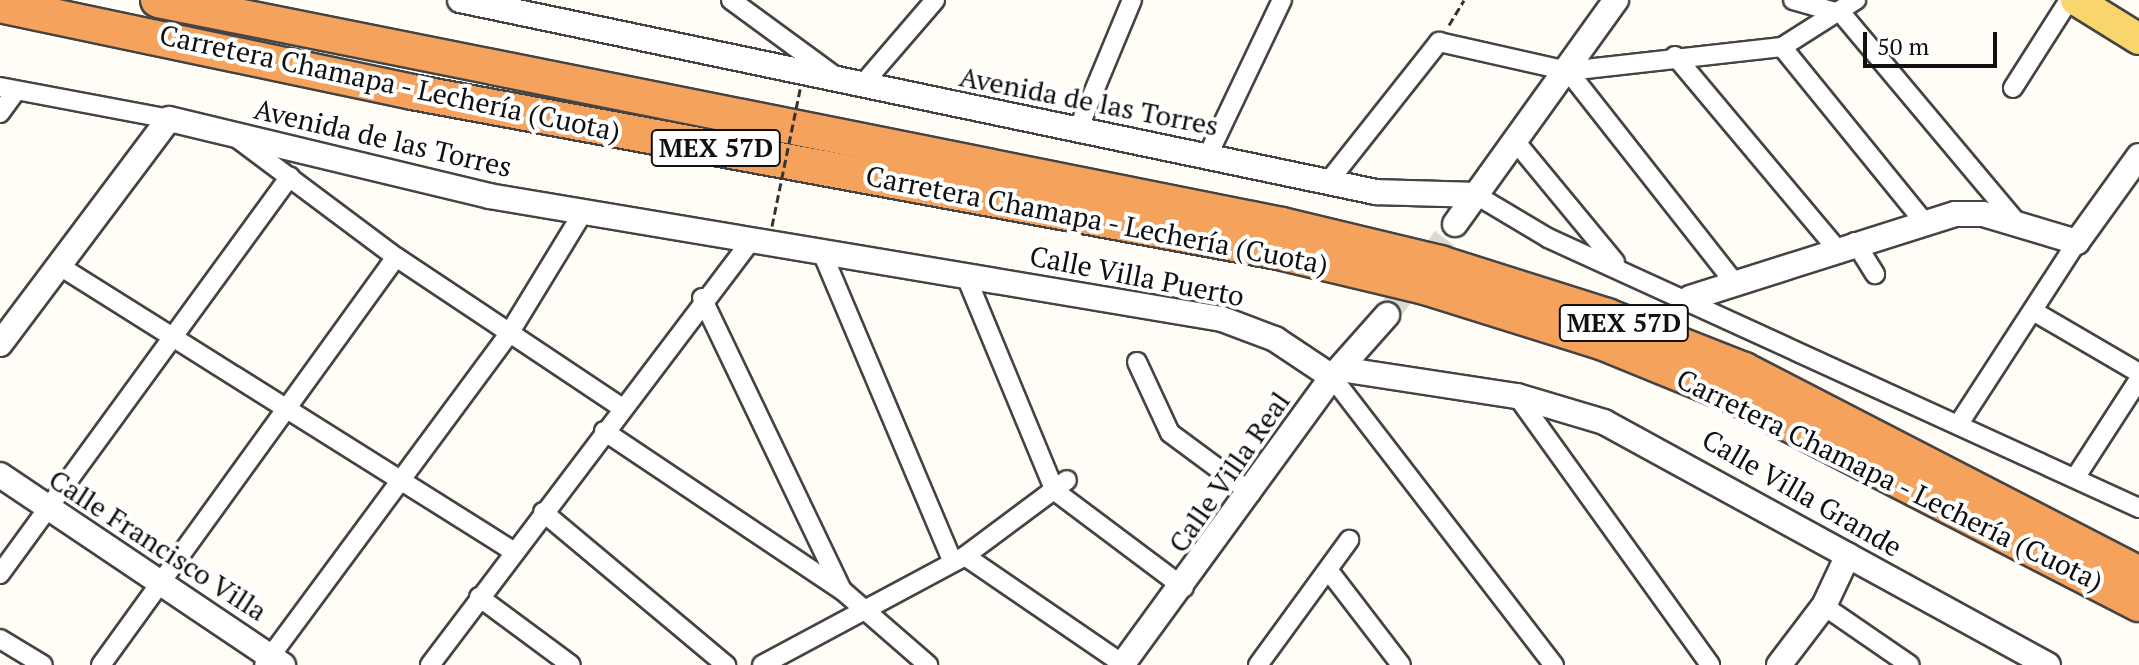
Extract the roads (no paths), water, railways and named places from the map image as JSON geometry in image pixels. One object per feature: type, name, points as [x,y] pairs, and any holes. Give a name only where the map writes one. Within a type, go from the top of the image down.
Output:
[{"type":"highway","name":"Carretera Chamapa - Lechería (Cuota)","points":[[158,0],[1282,225],[1440,263],[1607,316],[1744,370],[2139,574]]},
{"type":"highway","name":"Carretera Chamapa - Lechería (Cuota)","points":[[0,5],[412,92],[1278,252],[1425,287],[1601,342],[1736,397],[2139,604]]},
{"type":"main road","points":[[2076,0],[2139,39]]},
{"type":"street","name":"Avenida de las Torres","points":[[460,0],[494,4],[1077,132],[1208,155],[1328,182],[1417,196],[1476,195]]},
{"type":"street","points":[[731,0],[756,7],[838,79]]},
{"type":"street","points":[[862,85],[935,0]]},
{"type":"street","points":[[1077,132],[1132,0]]},
{"type":"street","points":[[1208,155],[1282,0]]},
{"type":"street","points":[[1455,224],[1568,71],[1616,0]]},
{"type":"street","points":[[1793,0],[1842,14],[2021,227]]},
{"type":"street","points":[[1328,182],[1439,42],[1568,71],[1675,56],[1782,47],[1842,14],[1856,0]]},
{"type":"street","points":[[2013,88],[2069,0]]},
{"type":"street","points":[[1782,47],[1924,222]]},
{"type":"street","points":[[1675,56],[1845,245],[1875,274]]},
{"type":"street","points":[[1568,71],[1735,283]]},
{"type":"street","points":[[0,113],[8,89],[169,119],[0,344]]},
{"type":"street","name":"Avenida de las Torres","points":[[169,119],[584,211],[762,232]]},
{"type":"street","points":[[229,132],[396,257],[622,408]]},
{"type":"street","points":[[1515,141],[1618,265]]},
{"type":"street","points":[[1960,422],[2077,242],[2139,156]]},
{"type":"street","points":[[0,574],[51,511],[290,177]]},
{"type":"street","points":[[1476,195],[1548,238],[1618,265],[2077,475],[2139,508]]},
{"type":"street","points":[[273,662],[510,332],[584,211]]},
{"type":"street","points":[[1690,298],[1845,245],[1924,222],[1983,214],[2077,242]]},
{"type":"street","points":[[430,665],[702,298],[762,232]]},
{"type":"street","name":"Calle Villa Puerto","points":[[762,232],[821,250],[1222,319],[1275,339],[1336,373]]},
{"type":"street","points":[[821,250],[959,559],[1122,664]]},
{"type":"street","points":[[101,665],[289,412],[396,257]]},
{"type":"street","points":[[58,265],[173,342],[513,551]]},
{"type":"street","points":[[965,274],[1061,486],[1184,588]]},
{"type":"street","points":[[702,298],[843,591]]},
{"type":"street","points":[[2033,311],[2139,376],[2077,475]]},
{"type":"street","name":"Calle Villa Real","points":[[1122,664],[1184,588],[1336,373],[1387,315]]},
{"type":"street","points":[[1137,362],[1170,433],[1251,493]]},
{"type":"street","points":[[1336,373],[1554,665]]},
{"type":"street","name":"Calle Villa Grande","points":[[1336,373],[1517,396],[1660,447],[2048,665]]},
{"type":"street","points":[[1517,396],[1710,665]]},
{"type":"street","points":[[604,431],[843,591],[865,615],[928,665]]},
{"type":"street","name":"Calle Francisco Villa","points":[[0,475],[273,662]]},
{"type":"street","points":[[762,665],[865,615],[959,559],[1061,486]]},
{"type":"street","points":[[543,512],[726,665]]},
{"type":"street","points":[[1258,665],[1349,540]]},
{"type":"street","points":[[1779,665],[1824,606],[1848,555]]},
{"type":"street","points":[[1329,571],[1401,665]]},
{"type":"street","points":[[479,597],[571,665]]},
{"type":"street","points":[[1824,606],[1910,665]]},
{"type":"street","points":[[0,639],[43,665]]},
{"type":"tunnel","points":[[1387,315],[1455,224]]}]
